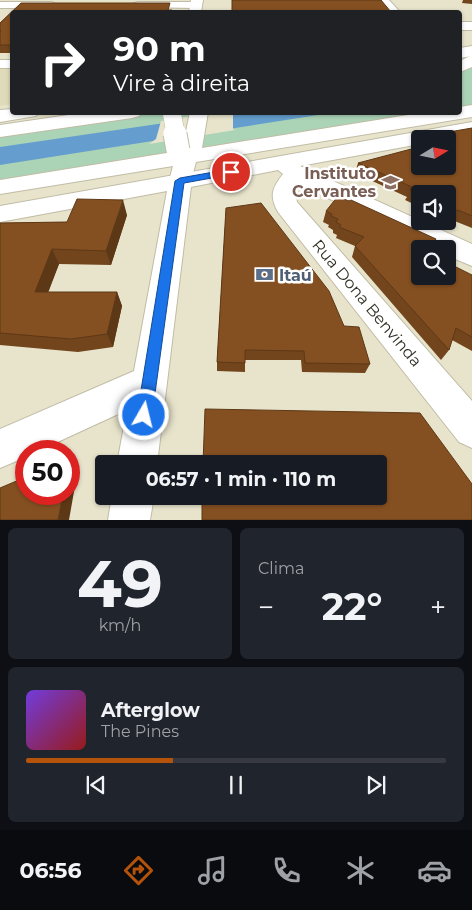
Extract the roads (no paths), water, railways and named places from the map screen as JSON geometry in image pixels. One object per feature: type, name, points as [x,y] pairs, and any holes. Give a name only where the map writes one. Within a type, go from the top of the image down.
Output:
[{"type":"main road","points":[[465,62],[472,52]]},
{"type":"main road","points":[[0,116],[18,118],[82,115],[99,117]]},
{"type":"main road","points":[[0,131],[112,115]]},
{"type":"main road","points":[[171,115],[184,158]]},
{"type":"main road","points":[[138,455],[184,158],[198,115]]},
{"type":"main road","points":[[0,188],[447,115]]},
{"type":"main road","points":[[0,214],[184,158],[289,168],[472,128]]},
{"type":"main road","points":[[289,168],[472,256]]},
{"type":"main road","name":"Rua Dona Benvinda","points":[[289,168],[283,190],[283,197],[287,206],[472,430]]},
{"type":"main road","points":[[0,448],[149,382]]},
{"type":"main road","points":[[130,520],[132,505]]},
{"type":"street","points":[[383,0],[392,10]]},
{"type":"street","points":[[7,4],[31,2],[60,5]]},
{"type":"street","points":[[128,5],[196,6]]},
{"type":"water","points":[[219,115],[318,115],[0,165],[0,147]]},
{"type":"place","name":"Instituto Cervantes","points":[[390,182]]},
{"type":"place","name":"Itaú","points":[[265,275]]}]
